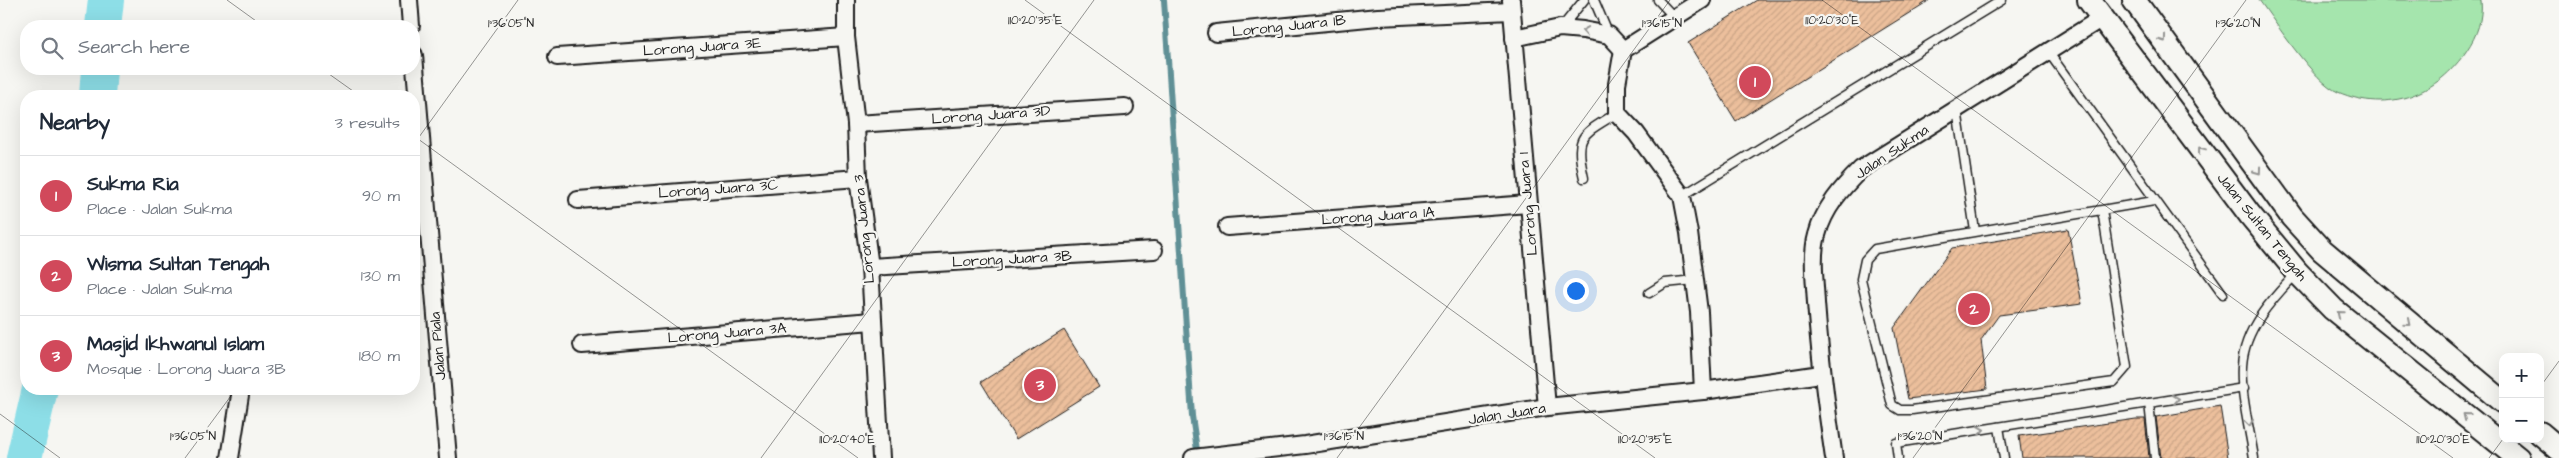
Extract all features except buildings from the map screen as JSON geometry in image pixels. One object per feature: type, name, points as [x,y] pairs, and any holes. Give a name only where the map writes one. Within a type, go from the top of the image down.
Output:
[{"type":"main road","name":"Jalan Sultan Tengah","points":[[2089,0],[2250,215],[2298,272],[2333,309],[2518,458]]},
{"type":"main road","name":"Jalan Sultan Tengah","points":[[2134,0],[2292,217],[2322,250],[2499,399]]},
{"type":"main road","points":[[2544,436],[2559,449]]},
{"type":"street","points":[[409,0],[411,20]]},
{"type":"street","name":"Lorong Juara 3","points":[[846,0],[846,37],[856,124],[858,178],[870,267],[881,458]]},
{"type":"street","points":[[1702,0],[1623,50],[1617,84],[1617,113],[1636,133],[1682,196],[1695,280],[1703,391]]},
{"type":"street","name":"Lorong Juara 1B","points":[[1216,33],[1511,6]]},
{"type":"street","name":"Lorong Juara 1","points":[[1511,6],[1547,407]]},
{"type":"street","name":"Jalan Sukma","points":[[1834,458],[1821,374],[1814,267],[1817,235],[1827,210],[1842,188],[1861,169],[2049,53],[2102,18]]},
{"type":"street","points":[[1514,38],[1560,28],[1609,35],[1623,50]]},
{"type":"street","name":"Lorong Juara 3E","points":[[557,57],[846,37]]},
{"type":"street","name":"Jalan Piala","points":[[415,75],[415,90]]},
{"type":"street","name":"Lorong Juara 3D","points":[[856,124],[1125,107]]},
{"type":"street","name":"Lorong Juara 3C","points":[[578,200],[858,178]]},
{"type":"street","name":"Lorong Juara 1A","points":[[1227,228],[1528,204]]},
{"type":"street","name":"Jalan Piala","points":[[420,219],[448,458]]},
{"type":"street","name":"Lorong Juara 3B","points":[[870,267],[1154,250]]},
{"type":"street","name":"Lorong Juara 3A","points":[[582,345],[872,321]]},
{"type":"street","name":"Jalan Juara","points":[[1193,458],[1305,451],[1547,407],[1703,391],[1821,374]]},
{"type":"street","points":[[230,458],[240,395]]},
{"type":"lane","points":[[1560,28],[1584,0]]},
{"type":"lane","points":[[1594,0],[1609,35]]},
{"type":"lane","points":[[1658,0],[1674,17]]},
{"type":"lane","points":[[1682,196],[2002,0]]},
{"type":"lane","points":[[2049,53],[2223,294]]},
{"type":"lane","points":[[1957,109],[1975,231]]},
{"type":"lane","points":[[1584,178],[1578,152],[1586,133],[1617,113]]},
{"type":"lane","points":[[2102,210],[2127,367],[2114,382],[1900,410],[1892,405],[1888,396],[1861,279],[1865,260],[1875,249],[2154,200]]},
{"type":"lane","points":[[2254,458],[2242,365],[2249,340],[2261,314],[2298,272]]},
{"type":"lane","points":[[1649,293],[1666,283],[1695,280]]},
{"type":"lane","points":[[1898,458],[1896,443],[2244,388]]},
{"type":"lane","points":[[2149,403],[2155,458]]},
{"type":"lane","points":[[1999,427],[2004,458]]},
{"type":"green space","points":[[2259,0],[2481,0],[2481,14],[2471,44],[2442,78],[2411,96],[2394,100],[2376,101],[2357,98],[2338,92],[2328,86],[2307,65]]},
{"type":"waterway","points":[[104,20],[106,0]]},
{"type":"waterway","points":[[1164,0],[1192,416],[1198,457]]},
{"type":"waterway","points":[[97,90],[99,75]]},
{"type":"waterway","points":[[24,458],[39,395]]},
{"type":"place","name":"Sukma Ria","points":[[1755,82]]},
{"type":"place","name":"Wisma Sultan Tengah","points":[[1974,309]]},
{"type":"place","name":"Masjid Ikhwanul Islam","points":[[1040,385]]}]
